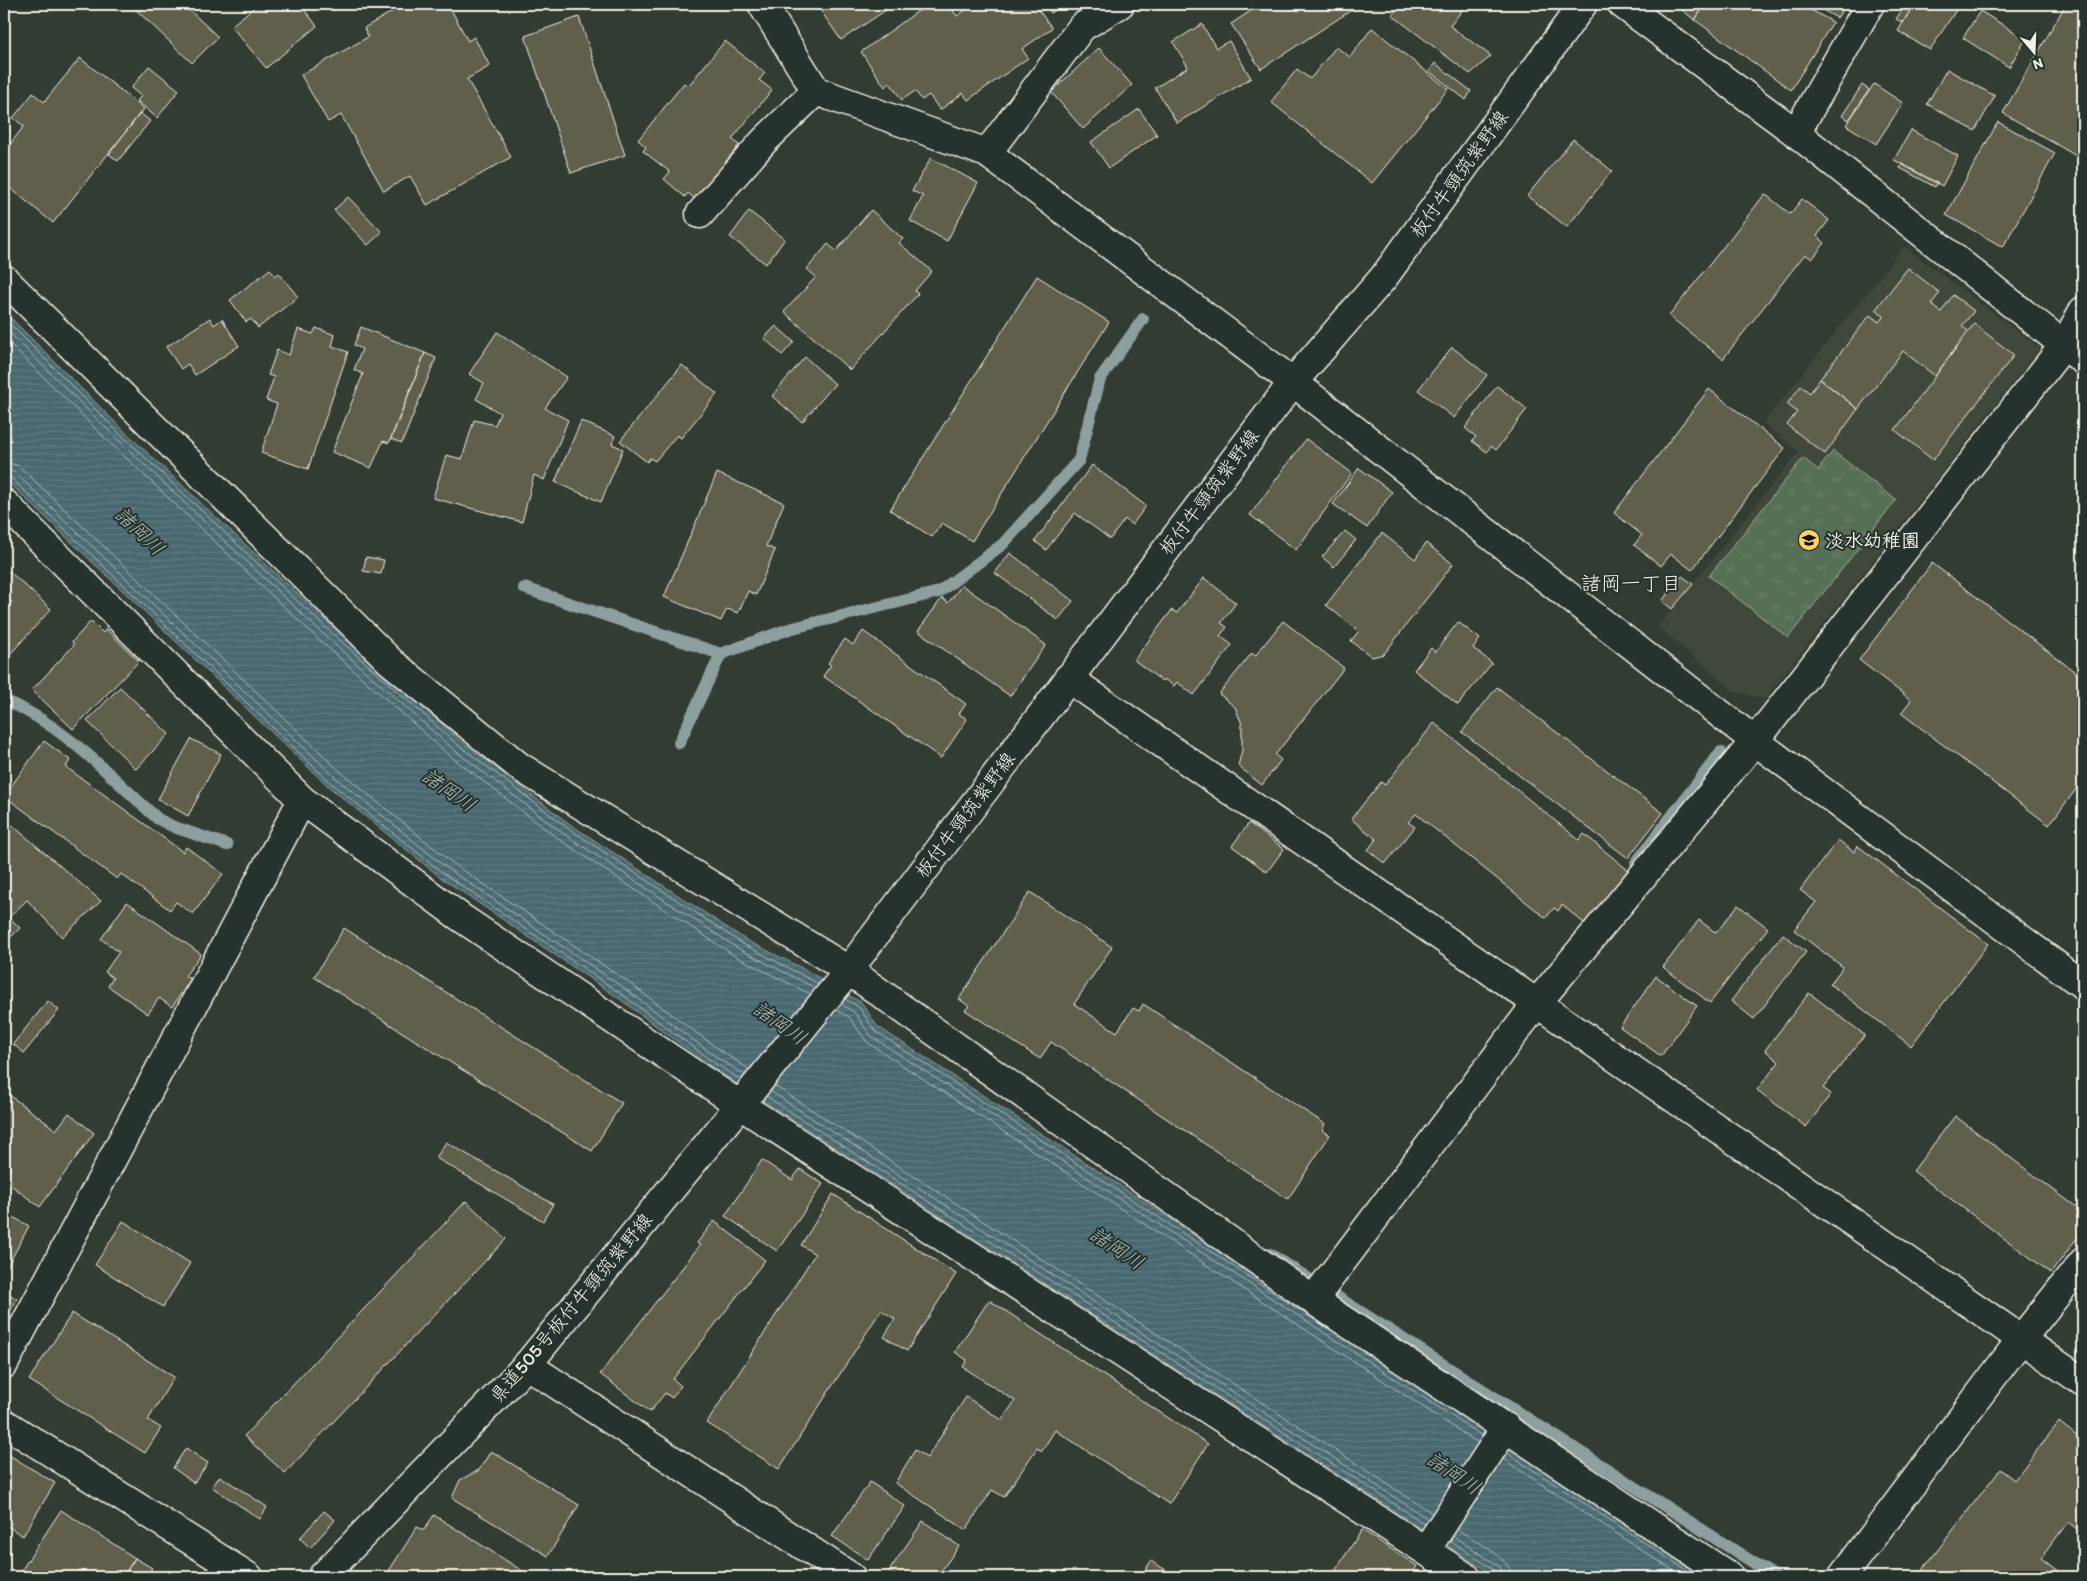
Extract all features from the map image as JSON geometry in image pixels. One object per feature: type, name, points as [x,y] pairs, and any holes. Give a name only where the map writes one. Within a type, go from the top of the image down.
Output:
[{"type":"street","points":[[762,4],[816,91],[987,153],[1293,382],[1755,742],[2083,985]]},
{"type":"street","points":[[987,153],[1082,28],[1120,4]]},
{"type":"street","name":"板付牛頸筑紫野線","points":[[744,1100],[843,977],[1293,382],[1384,277],[1584,4]]},
{"type":"street","points":[[1622,4],[1796,134],[2074,352]]},
{"type":"street","points":[[1796,134],[1870,4]]},
{"type":"street","points":[[700,214],[764,140],[816,91]]},
{"type":"street","points":[[4,279],[391,662],[520,767],[843,977],[1313,1300],[1730,1577]]},
{"type":"street","points":[[1313,1300],[1537,1003],[1755,742],[2074,352],[2083,311]]},
{"type":"street","points":[[4,503],[302,800],[460,917],[744,1100],[1426,1550],[1453,1574]]},
{"type":"street","points":[[1068,678],[2083,1382]]},
{"type":"street","points":[[4,1364],[302,800]]},
{"type":"street","name":"県道505号板付牛頸筑紫野線","points":[[322,1577],[527,1365],[744,1100]]},
{"type":"street","points":[[1842,1577],[2022,1338],[2083,1262]]},
{"type":"street","points":[[527,1365],[851,1577]]},
{"type":"street","points":[[4,1423],[250,1577]]},
{"type":"street","points":[[1426,1550],[1506,1427]]},
{"type":"shaded area","name":"淡水幼稚園","points":[[1904,246],[2040,348],[1765,699],[1735,692],[1658,627],[1798,452],[1763,423]]},
{"type":"green space","points":[[1833,451],[1896,500],[1788,638],[1709,576],[1803,458],[1818,470]]},
{"type":"water","name":"諸岡川","points":[[4,311],[118,425],[329,623],[461,741],[570,824],[746,940],[802,968],[862,1003],[877,1026],[1717,1577],[1496,1577],[710,1066],[617,997],[440,877],[329,787],[4,478]]},
{"type":"building","points":[[130,4],[183,4],[218,37],[192,63]]},
{"type":"building","points":[[258,4],[300,4],[317,26],[266,68],[231,26]]},
{"type":"building","points":[[392,4],[448,4],[468,41],[474,37],[490,66],[467,79],[511,157],[427,205],[410,176],[384,191],[341,115],[328,122],[301,75],[368,37],[364,28],[395,10]]},
{"type":"building","points":[[816,4],[895,4],[841,40]]},
{"type":"building","points":[[928,4],[948,4],[957,16],[974,4],[1034,4],[1052,28],[1022,49],[1028,58],[968,100],[963,93],[940,110],[929,95],[922,100],[915,91],[902,100],[890,83],[885,87],[861,52]]},
{"type":"building","points":[[1045,4],[1065,4],[1051,13]]},
{"type":"building","points":[[1106,4],[1082,19],[1074,5]]},
{"type":"building","points":[[1261,4],[1267,4],[1272,11],[1283,4],[1361,4],[1261,69],[1231,24]]},
{"type":"building","points":[[1400,4],[1467,4],[1450,26],[1491,56],[1470,74],[1392,15]]},
{"type":"building","points":[[1674,4],[1705,4],[1695,20]]},
{"type":"building","points":[[1705,4],[1800,4],[1833,22],[1791,90],[1695,20]]},
{"type":"building","points":[[1812,4],[1846,4],[1837,18]]},
{"type":"building","points":[[1906,4],[1914,4],[1903,23],[1896,19]]},
{"type":"building","points":[[1914,4],[1960,4],[1930,50],[1898,31]]},
{"type":"building","points":[[2066,4],[2083,4],[2083,160],[2003,113]]},
{"type":"building","points":[[1980,11],[2026,39],[2009,67],[1963,38]]},
{"type":"building","points":[[579,17],[625,155],[571,173],[525,36]]},
{"type":"building","points":[[1202,24],[1216,48],[1229,41],[1251,78],[1177,123],[1155,88],[1188,67],[1173,42]]},
{"type":"building","points":[[1372,28],[1448,89],[1372,183],[1271,102],[1297,69],[1310,79],[1336,47],[1350,57]]},
{"type":"building","points":[[725,41],[765,73],[759,80],[772,90],[732,139],[739,145],[696,200],[688,193],[685,197],[664,179],[670,172],[643,151],[646,147],[638,140],[684,83],[688,86]]},
{"type":"building","points":[[1099,48],[1132,85],[1083,129],[1051,92]]},
{"type":"building","points":[[80,58],[144,109],[53,223],[4,183],[4,152],[24,126],[13,118],[33,93],[44,102]]},
{"type":"building","points":[[1435,63],[1471,91],[1466,100],[1429,71]]},
{"type":"building","points":[[149,66],[179,90],[157,118],[137,101],[141,96],[131,88]]},
{"type":"building","points":[[1947,69],[1995,96],[1975,131],[1927,104]]},
{"type":"building","points":[[1874,84],[1903,103],[1876,144],[1846,125]]},
{"type":"building","points":[[1862,85],[1869,90],[1849,120],[1842,116]]},
{"type":"building","points":[[1139,109],[1157,135],[1109,168],[1091,142]]},
{"type":"building","points":[[140,113],[150,121],[118,161],[109,154]]},
{"type":"building","points":[[1998,122],[2055,153],[2003,247],[1946,215]]},
{"type":"building","points":[[1911,130],[1958,156],[1942,186],[1894,160]]},
{"type":"building","points":[[1573,139],[1612,171],[1567,227],[1527,196]]},
{"type":"building","points":[[931,158],[978,183],[947,241],[910,221],[923,196],[912,191]]},
{"type":"building","points":[[1902,164],[1937,183],[1935,187],[1900,168]]},
{"type":"building","points":[[1765,194],[1790,214],[1802,199],[1829,220],[1817,236],[1825,243],[1812,259],[1805,254],[1723,359],[1669,316]]},
{"type":"building","points":[[348,197],[382,232],[368,245],[334,210]]},
{"type":"building","points":[[871,210],[903,239],[899,243],[932,271],[915,291],[918,294],[850,370],[784,312],[816,277],[807,269],[828,244],[836,251]]},
{"type":"building","points":[[749,211],[785,239],[766,264],[730,237]]},
{"type":"building","points":[[1908,268],[1940,293],[1931,304],[1941,312],[1953,295],[1974,311],[1962,326],[1968,331],[1935,376],[1903,351],[1858,409],[1820,379],[1870,315],[1879,322],[1884,316],[1876,309]]},
{"type":"building","points":[[270,269],[275,276],[279,273],[298,297],[258,328],[251,319],[246,322],[230,300]]},
{"type":"building","points":[[1037,276],[1109,322],[972,541],[942,523],[932,537],[890,510]]},
{"type":"building","points":[[210,318],[214,325],[222,319],[239,346],[195,375],[188,364],[181,369],[166,347]]},
{"type":"building","points":[[1974,324],[2014,355],[1933,460],[1895,430]]},
{"type":"building","points":[[776,326],[794,342],[782,355],[764,338]]},
{"type":"building","points":[[361,327],[425,353],[389,443],[383,441],[371,468],[332,452],[363,374],[354,370],[362,349],[354,345]]},
{"type":"building","points":[[316,328],[335,335],[332,346],[348,352],[308,469],[261,453],[277,404],[266,400],[274,377],[268,375],[277,350],[289,355],[298,329],[313,334]]},
{"type":"building","points":[[497,332],[567,377],[545,408],[568,420],[544,480],[534,475],[522,522],[433,498],[446,455],[462,459],[474,420],[495,425],[500,413],[476,399],[484,383],[469,374]]},
{"type":"building","points":[[1452,347],[1487,375],[1454,418],[1418,390]]},
{"type":"building","points":[[425,353],[436,358],[402,443],[391,439]]},
{"type":"building","points":[[805,357],[835,384],[802,422],[772,396]]},
{"type":"building","points":[[682,365],[717,394],[681,438],[677,435],[655,461],[650,458],[647,462],[620,441]]},
{"type":"building","points":[[1820,379],[1858,409],[1825,454],[1787,425],[1797,412],[1787,404],[1801,386],[1810,393]]},
{"type":"building","points":[[1497,386],[1527,409],[1496,450],[1491,446],[1487,452],[1472,441],[1476,437],[1465,428]]},
{"type":"building","points":[[1709,389],[1785,448],[1692,570],[1671,554],[1661,566],[1634,545],[1642,535],[1614,513]]},
{"type":"building","points":[[581,421],[615,436],[612,444],[623,449],[601,502],[555,482]]},
{"type":"building","points":[[1306,439],[1352,473],[1296,550],[1250,515]]},
{"type":"building","points":[[1092,465],[1146,506],[1132,525],[1125,519],[1110,539],[1075,513],[1046,550],[1035,541]]},
{"type":"building","points":[[1359,468],[1392,492],[1367,528],[1333,504]]},
{"type":"building","points":[[717,473],[784,503],[766,546],[775,550],[756,595],[748,591],[738,613],[727,609],[721,621],[664,597]]},
{"type":"building","points":[[1345,531],[1356,540],[1334,567],[1322,557]]},
{"type":"building","points":[[1382,533],[1415,559],[1426,543],[1453,564],[1384,654],[1372,657],[1351,641],[1359,631],[1326,605]]},
{"type":"building","points":[[1010,553],[1073,601],[1058,620],[995,573]]},
{"type":"building","points":[[366,557],[384,560],[381,574],[363,571]]},
{"type":"building","points":[[1932,563],[2083,678],[2083,780],[2049,825],[1901,713],[1911,700],[1859,660]]},
{"type":"building","points":[[9,571],[51,609],[4,661],[4,609],[12,602],[4,595],[4,576]]},
{"type":"building","points":[[1682,576],[1693,584],[1672,609],[1662,601]]},
{"type":"building","points":[[1204,578],[1236,603],[1221,623],[1227,627],[1220,636],[1232,645],[1194,695],[1177,682],[1174,686],[1164,679],[1162,681],[1134,660],[1172,610],[1177,613]]},
{"type":"building","points":[[962,585],[1046,645],[1010,696],[918,631],[942,598],[948,603]]},
{"type":"building","points":[[91,621],[103,633],[106,629],[139,661],[73,729],[32,690],[74,645],[72,642]]},
{"type":"building","points":[[1283,621],[1344,668],[1275,755],[1281,760],[1262,785],[1238,766],[1242,750],[1242,724],[1235,707],[1219,694],[1252,653],[1255,656]]},
{"type":"building","points":[[1458,622],[1480,639],[1473,648],[1492,663],[1458,705],[1414,670],[1431,648],[1435,652]]},
{"type":"building","points":[[863,631],[966,704],[959,714],[967,719],[941,758],[823,676],[831,665],[828,663],[845,639],[853,645]]},
{"type":"building","points":[[120,687],[169,734],[136,769],[87,721]]},
{"type":"building","points":[[1497,687],[1663,813],[1628,858],[1462,732]]},
{"type":"building","points":[[1434,723],[1579,840],[1584,834],[1628,870],[1585,924],[1562,905],[1558,911],[1554,908],[1546,918],[1416,814],[1408,822],[1415,827],[1385,864],[1368,850],[1376,839],[1351,819],[1381,782],[1385,785]]},
{"type":"building","points":[[191,739],[221,754],[188,816],[158,799]]},
{"type":"building","points":[[44,741],[70,760],[66,767],[183,852],[186,847],[223,874],[193,914],[176,902],[170,910],[121,874],[117,879],[4,796]]},
{"type":"building","points":[[1249,823],[1284,849],[1267,872],[1232,846]]},
{"type":"building","points":[[12,825],[101,901],[62,937],[27,900],[9,917],[20,928],[4,944],[4,833]]},
{"type":"building","points":[[1838,840],[1854,852],[1858,846],[1988,944],[1911,1046],[1830,984],[1843,967],[1794,930],[1816,902],[1800,890]]},
{"type":"building","points":[[1030,892],[1112,947],[1074,1004],[1117,1032],[1133,1008],[1139,1011],[1143,1004],[1325,1124],[1322,1130],[1330,1135],[1288,1199],[1051,1042],[1040,1059],[965,1010],[969,1006],[959,999]]},
{"type":"building","points":[[127,902],[201,954],[185,976],[191,979],[172,1007],[159,998],[148,1014],[108,986],[113,978],[105,972],[119,952],[101,939]]},
{"type":"building","points":[[1738,905],[1768,928],[1710,1003],[1663,967],[1699,920],[1716,933]]},
{"type":"building","points":[[344,928],[622,1103],[592,1151],[314,977]]},
{"type":"building","points":[[1783,934],[1806,952],[1754,1019],[1731,1001]]},
{"type":"building","points":[[1656,976],[1697,1006],[1661,1056],[1620,1027]]},
{"type":"building","points":[[1809,993],[1865,1035],[1823,1088],[1831,1094],[1806,1127],[1757,1090],[1779,1062],[1765,1050]]},
{"type":"building","points":[[48,1001],[59,1010],[24,1053],[13,1044]]},
{"type":"building","points":[[4,1091],[56,1130],[69,1113],[94,1133],[40,1207],[4,1180],[10,1169],[4,1164]]},
{"type":"building","points":[[1955,1116],[2083,1212],[2083,1230],[2051,1273],[1913,1171]]},
{"type":"building","points":[[446,1142],[553,1204],[543,1221],[436,1158]]},
{"type":"building","points":[[762,1160],[792,1180],[800,1169],[823,1184],[777,1251],[725,1216]]},
{"type":"building","points":[[833,1194],[956,1274],[907,1351],[884,1337],[895,1319],[881,1310],[779,1469],[707,1423],[815,1254],[801,1245]]},
{"type":"building","points":[[466,1201],[506,1239],[285,1473],[244,1436]]},
{"type":"building","points":[[4,1212],[29,1226],[7,1267],[4,1265]]},
{"type":"building","points":[[123,1221],[190,1263],[163,1307],[95,1265]]},
{"type":"building","points":[[714,1221],[765,1260],[673,1379],[681,1386],[672,1398],[665,1393],[650,1412],[600,1374],[700,1245],[697,1243]]},
{"type":"building","points":[[4,1291],[17,1299],[4,1322]]},
{"type":"building","points":[[989,1300],[1208,1444],[1169,1504],[1055,1430],[1042,1451],[1037,1448],[1004,1497],[992,1490],[966,1530],[895,1483],[915,1450],[927,1458],[966,1397],[1002,1420],[1015,1401],[963,1367],[967,1360],[955,1352]]},
{"type":"building","points":[[72,1313],[174,1377],[148,1420],[161,1428],[145,1453],[29,1380]]},
{"type":"building","points":[[2059,1422],[2083,1441],[2083,1534],[2068,1522],[2041,1558],[2059,1572],[2055,1577],[1917,1577],[2000,1469],[2014,1480]]},
{"type":"building","points":[[186,1448],[208,1463],[194,1483],[173,1468]]},
{"type":"building","points":[[491,1451],[579,1505],[548,1556],[452,1498],[460,1480],[479,1470]]},
{"type":"building","points":[[4,1452],[55,1483],[23,1536],[4,1524]]},
{"type":"building","points":[[220,1476],[267,1507],[260,1519],[212,1487]]},
{"type":"building","points":[[870,1482],[905,1506],[868,1560],[832,1536]]},
{"type":"building","points":[[61,1510],[135,1558],[123,1577],[17,1577]]},
{"type":"building","points":[[324,1511],[335,1520],[310,1548],[300,1538]]},
{"type":"building","points":[[434,1515],[532,1577],[385,1577],[417,1527],[424,1530]]},
{"type":"building","points":[[923,1521],[959,1546],[937,1577],[898,1577],[889,1571]]},
{"type":"building","points":[[1362,1530],[1417,1566],[1410,1577],[1331,1577]]},
{"type":"building","points":[[4,1548],[10,1551],[4,1561]]},
{"type":"building","points":[[135,1558],[152,1568],[146,1577],[123,1577]]},
{"type":"building","points":[[1151,1561],[1177,1577],[1141,1577]]},
{"type":"waterway","points":[[679,743],[721,654],[789,629],[939,592],[1003,544],[1079,460],[1100,379],[1143,319]]},
{"type":"waterway","points":[[524,588],[721,654]]},
{"type":"waterway","points":[[4,700],[47,723],[66,737],[158,819],[174,827],[227,845]]},
{"type":"waterway","points":[[1636,863],[1721,752]]},
{"type":"waterway","points":[[1270,1254],[1776,1577]]},
{"type":"place","name":"淡水幼稚園","points":[[1809,540]]},
{"type":"district","name":"諸岡一丁目","points":[[1631,583]]}]
